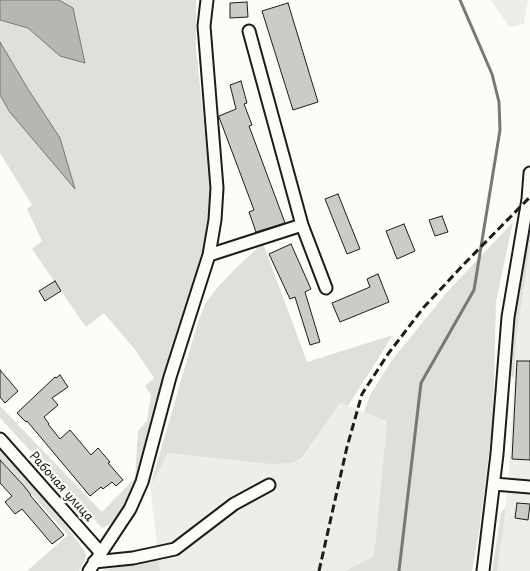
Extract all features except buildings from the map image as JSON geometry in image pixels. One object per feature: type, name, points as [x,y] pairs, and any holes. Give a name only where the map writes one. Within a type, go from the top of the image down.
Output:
[{"type":"street","points":[[95,562],[130,509],[142,482],[170,377],[209,255],[215,220],[217,188],[204,26],[207,0]]},
{"type":"street","points":[[248,31],[302,225],[326,288]]},
{"type":"street","points":[[483,571],[494,484],[508,317],[528,200],[530,173]]},
{"type":"street","points":[[209,255],[302,225]]},
{"type":"street","name":"Рабочая улица","points":[[0,439],[95,562]]},
{"type":"street","points":[[494,484],[530,487]]},
{"type":"street","points":[[95,562],[133,558],[175,549],[234,504],[269,485]]},
{"type":"shaded area","points":[[0,0],[59,0],[73,8],[85,63],[60,56],[28,28],[0,20]]},
{"type":"shaded area","points":[[59,0],[196,0],[196,49],[211,189],[203,262],[140,476],[114,522],[102,528],[0,418],[0,406],[102,512],[135,478],[138,431],[147,421],[151,395],[145,386],[154,378],[136,351],[104,313],[86,327],[32,249],[42,241],[27,209],[32,205],[0,153],[0,95],[9,112],[28,89],[0,42],[0,20],[28,28],[60,56],[73,8]]},
{"type":"shaded area","points":[[490,0],[528,0],[524,24],[510,27]]},
{"type":"shaded area","points":[[0,42],[60,138],[75,189],[9,111],[0,95]]},
{"type":"shaded area","points":[[530,203],[530,245],[516,342],[514,377],[508,376],[513,289]]},
{"type":"shaded area","points":[[513,222],[496,301],[493,421],[479,532],[472,571],[345,571],[374,556],[387,421],[364,412],[370,395],[392,360],[448,291]]},
{"type":"shaded area","points":[[263,243],[307,362],[393,335],[348,406],[340,403],[302,458],[291,463],[270,464],[168,453],[150,487],[198,322],[205,304],[235,269]]},
{"type":"shaded area","points":[[530,245],[530,571],[497,571],[509,469],[516,342]]},
{"type":"shaded area","points":[[340,403],[387,420],[374,556],[345,571],[160,571],[150,487],[168,453],[270,464],[302,459]]},
{"type":"shaded area","points":[[0,444],[31,479],[85,551],[86,556],[79,571],[27,571],[68,535],[0,459]]},
{"type":"shaded area","points":[[506,508],[497,571],[492,571],[501,512]]},
{"type":"shaded area","points":[[159,559],[160,571],[102,571],[107,569]]},
{"type":"waterway","points":[[399,571],[421,383],[474,290],[500,130],[499,102],[492,74],[460,0]]},
{"type":"railway","points":[[319,571],[347,447],[362,394],[388,354],[424,307],[530,197]]}]
